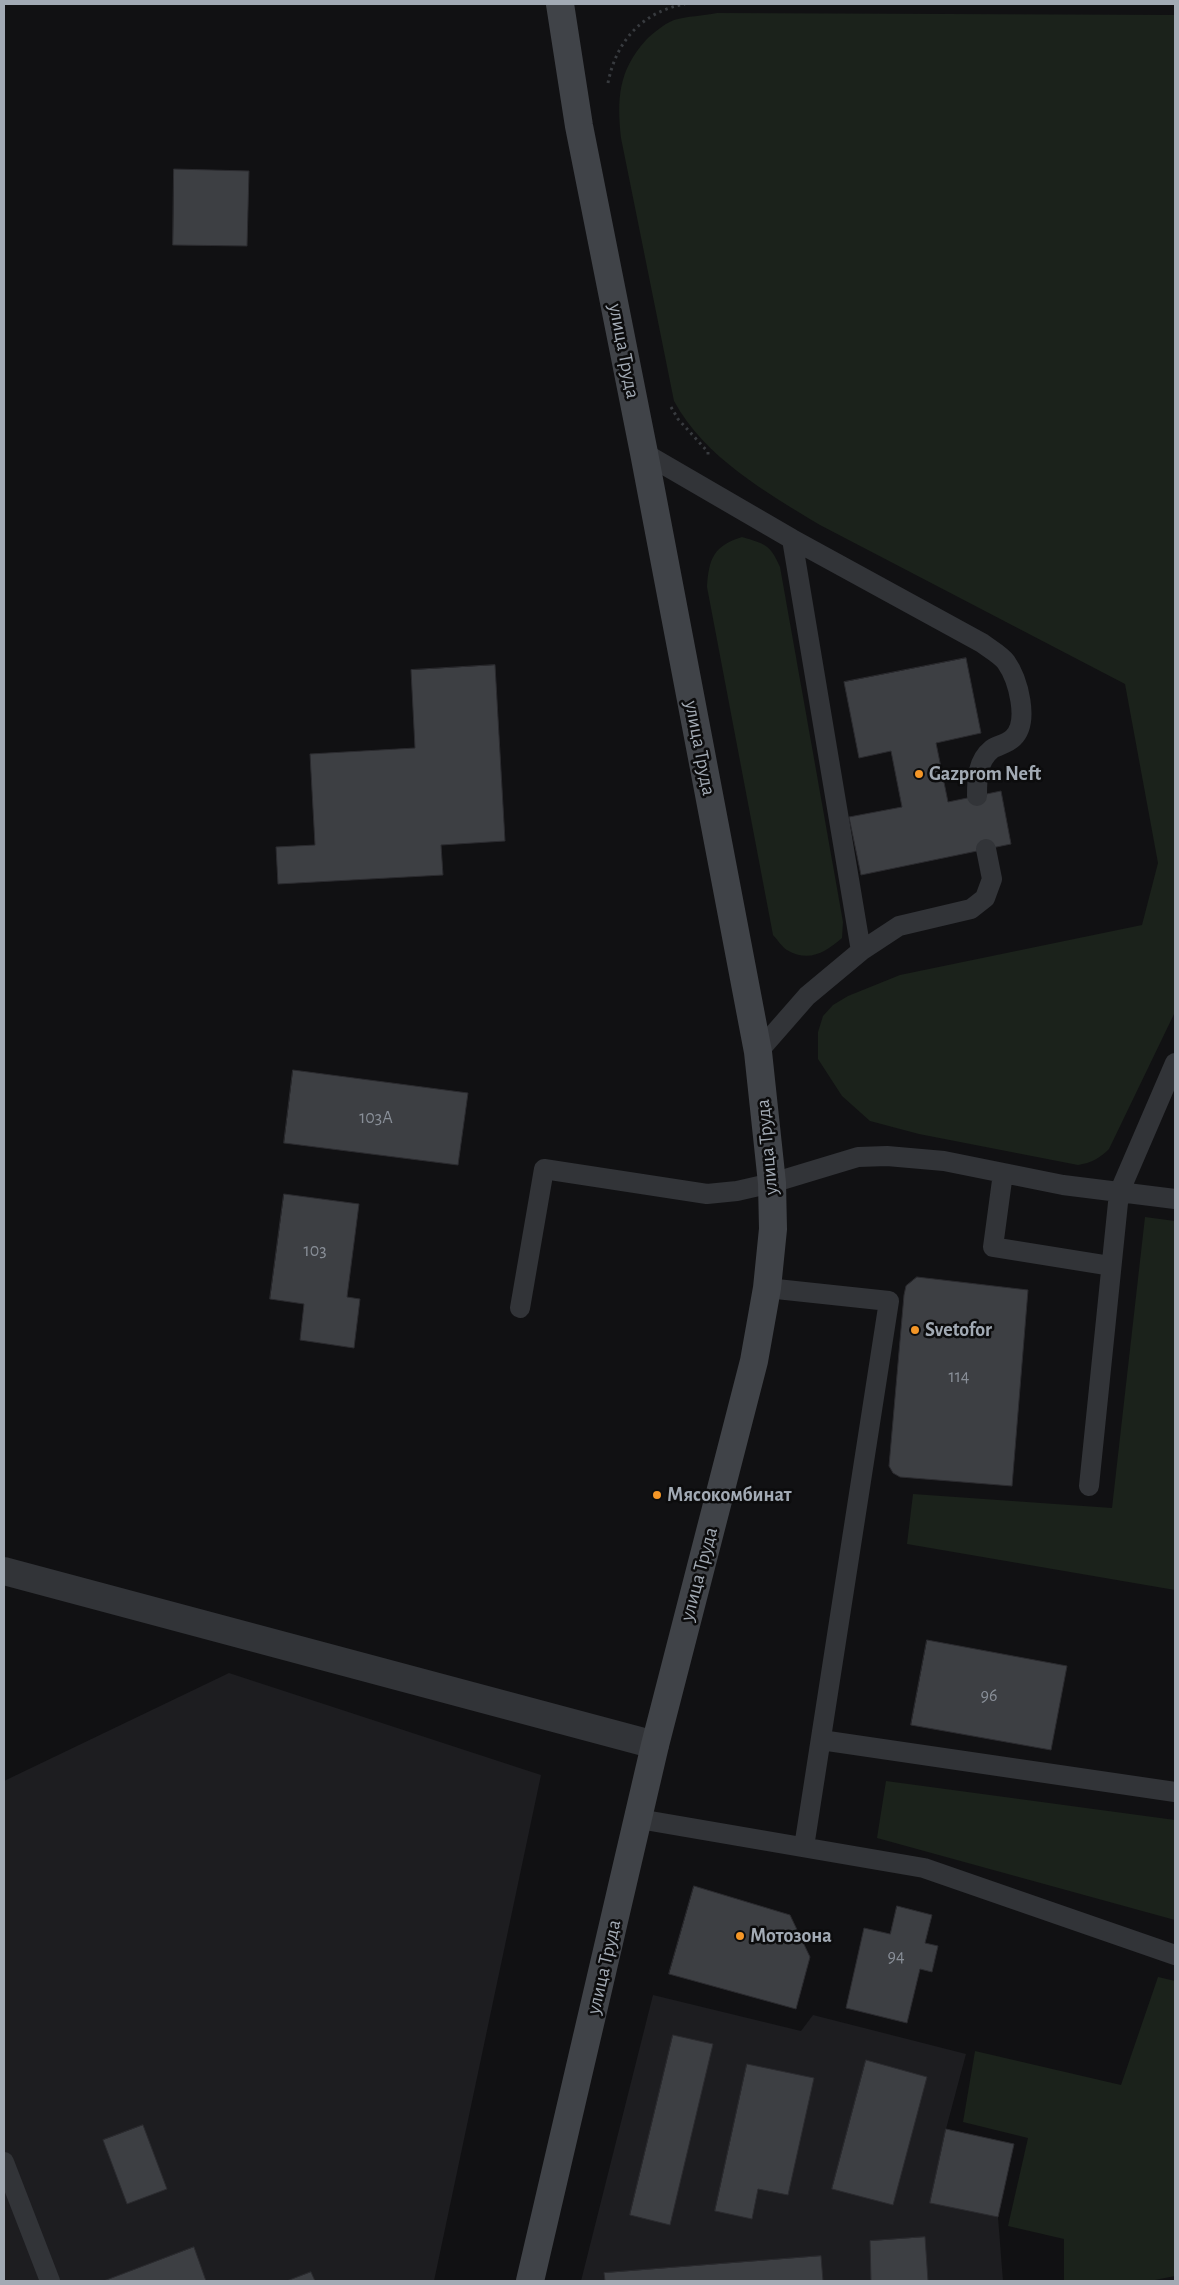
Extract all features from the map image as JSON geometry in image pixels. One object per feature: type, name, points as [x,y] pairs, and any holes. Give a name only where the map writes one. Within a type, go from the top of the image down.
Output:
[{"type":"street","name":"улица Труда","points":[[530,2281],[655,1745],[754,1362],[767,1288],[773,1229],[772,1183],[758,1052],[644,453],[579,126],[560,4]]},
{"type":"street","points":[[4,1571],[655,1745]]},
{"type":"lane","points":[[644,453],[792,539],[982,643],[1005,660],[1017,680],[1020,724],[1012,739],[992,750],[982,760],[977,776],[978,796]]},
{"type":"lane","points":[[792,539],[860,951]]},
{"type":"lane","points":[[758,1052],[807,996],[860,951],[900,926],[971,909],[985,898],[992,879],[986,849]]},
{"type":"lane","points":[[1089,1486],[1119,1193],[1175,1063]]},
{"type":"lane","points":[[520,1308],[544,1168],[707,1194],[738,1191],[772,1183],[858,1157],[887,1156],[944,1161],[1063,1185],[1175,1199]]},
{"type":"lane","points":[[1003,1173],[993,1247],[1111,1266]]},
{"type":"lane","points":[[767,1288],[889,1301],[804,1847]]},
{"type":"lane","points":[[821,1740],[1175,1792]]},
{"type":"lane","points":[[639,1819],[924,1868],[1175,1955]]},
{"type":"lane","points":[[4,2162],[50,2281]]},
{"type":"path","points":[[607,93],[612,62],[623,42],[643,21],[670,6],[685,4]]},
{"type":"path","points":[[669,404],[678,419],[708,452],[709,490]]},
{"type":"shaded area","points":[[717,13],[1175,15],[1175,1012],[1109,1149],[1087,1163],[1078,1165],[919,1134],[870,1121],[842,1096],[818,1059],[818,1032],[823,1016],[833,1005],[848,996],[900,975],[1142,925],[1158,863],[1125,684],[820,525],[779,500],[738,472],[702,440],[674,401],[621,138],[620,98],[625,74],[630,63],[652,34],[674,20]]},
{"type":"shaded area","points":[[742,537],[756,541],[770,549],[780,567],[843,922],[842,938],[830,948],[810,956],[795,954],[787,950],[773,935],[707,587],[709,569],[714,555],[725,545]]},
{"type":"shaded area","points":[[1145,1217],[1175,1221],[1175,1590],[907,1544],[913,1494],[1112,1508]]},
{"type":"shaded area","points":[[229,1673],[541,1775],[434,2281],[4,2281],[4,1781]]},
{"type":"shaded area","points":[[886,1781],[1175,1820],[1175,1920],[877,1838]]},
{"type":"shaded area","points":[[1158,1977],[1175,1981],[1175,2276],[1150,2281],[1064,2281],[1064,2239],[1008,2226],[1028,2138],[963,2122],[975,2051],[1121,2085]]},
{"type":"shaded area","points":[[653,1995],[801,2031],[813,2015],[966,2054],[946,2129],[1014,2144],[998,2217],[1003,2281],[581,2281]]},
{"type":"building","points":[[174,169],[249,171],[247,246],[173,245]]},
{"type":"building","name":"Gazprom Neft","points":[[966,658],[981,733],[936,743],[948,802],[1001,791],[1011,844],[861,875],[849,817],[902,807],[891,751],[859,758],[844,682]]},
{"type":"building","points":[[495,665],[505,841],[441,845],[443,875],[278,884],[276,847],[315,845],[310,754],[415,748],[411,670]]},
{"type":"building","points":[[293,1070],[468,1093],[458,1165],[284,1143]]},
{"type":"building","points":[[284,1194],[359,1204],[347,1297],[360,1299],[354,1348],[300,1340],[304,1304],[270,1299]]},
{"type":"building","points":[[917,1277],[1028,1290],[1012,1486],[900,1477],[893,1473],[889,1466],[904,1295],[906,1286]]},
{"type":"building","points":[[927,1640],[1067,1666],[1051,1750],[911,1725]]},
{"type":"building","name":"Мотозона","points":[[694,1886],[790,1915],[810,1957],[796,2009],[669,1974]]},
{"type":"building","points":[[897,1906],[932,1915],[925,1943],[938,1946],[932,1972],[920,1969],[907,2023],[846,2008],[864,1928],[890,1934]]},
{"type":"building","points":[[673,2035],[713,2044],[670,2225],[630,2215]]},
{"type":"building","points":[[866,2060],[927,2077],[893,2205],[832,2189]]},
{"type":"building","points":[[747,2064],[814,2078],[788,2195],[758,2189],[752,2219],[715,2211]]},
{"type":"building","points":[[143,2125],[167,2189],[127,2204],[103,2140]]},
{"type":"building","points":[[946,2129],[1014,2144],[998,2217],[930,2203]]},
{"type":"building","points":[[925,2237],[928,2281],[871,2281],[870,2241]]},
{"type":"building","points":[[194,2247],[206,2281],[104,2281]]},
{"type":"building","points":[[821,2256],[823,2281],[605,2281],[604,2273]]},
{"type":"building","points":[[311,2272],[315,2281],[287,2281]]},
{"type":"place","name":"Gazprom Neft","points":[[919,774]]},
{"type":"place","name":"Svetofor","points":[[915,1330]]},
{"type":"place","name":"Мясокомбинат","points":[[657,1495]]},
{"type":"place","name":"Мотозона","points":[[740,1936]]}]
